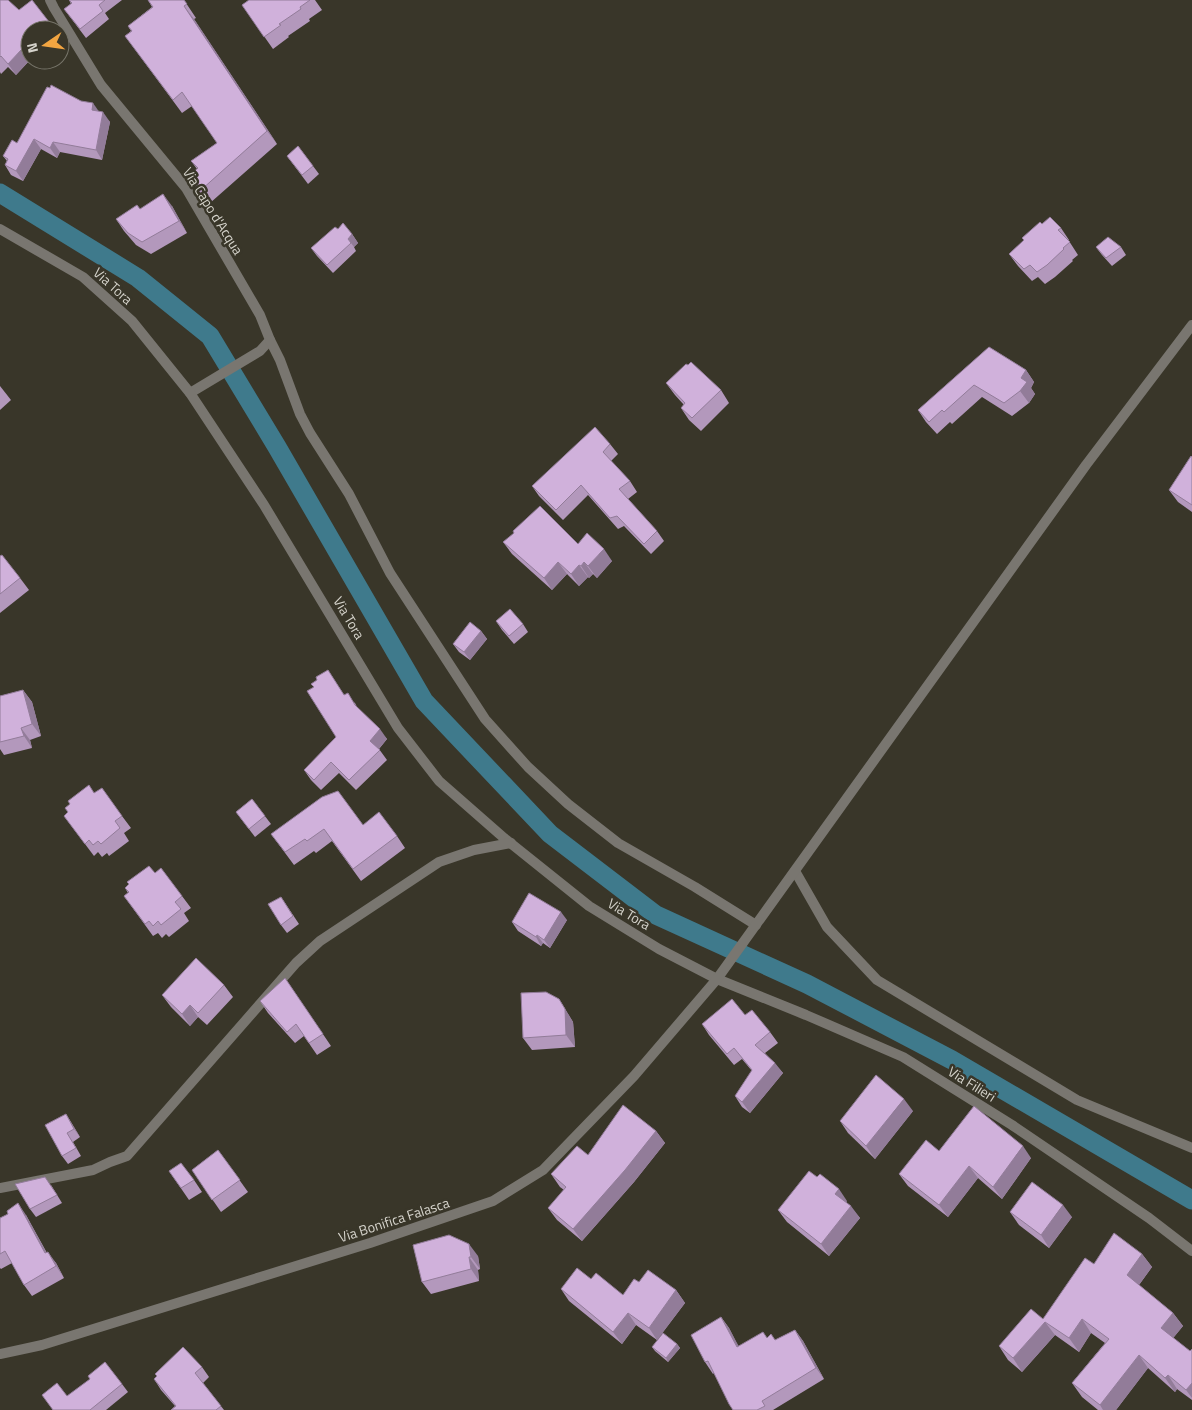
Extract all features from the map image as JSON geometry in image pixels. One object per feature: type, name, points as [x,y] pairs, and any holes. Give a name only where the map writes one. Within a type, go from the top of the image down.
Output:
[{"type":"street","name":"Via Capo d'Acqua","points":[[50,0],[101,85],[186,188],[260,315],[280,360],[300,414],[310,433],[349,494],[394,580],[485,719],[528,767],[568,804],[611,838],[753,930]]},
{"type":"street","name":"Via Tora","points":[[0,229],[83,277],[132,321],[194,391],[398,728],[439,781],[588,906],[659,948],[717,979]]},
{"type":"street","name":"Via Bonifica Falasca","points":[[0,1354],[51,1342],[370,1243],[493,1201],[543,1170],[634,1076],[717,979],[1086,465],[1192,325]]},
{"type":"street","points":[[194,391],[260,350],[270,340]]},
{"type":"street","points":[[0,1188],[93,1170],[127,1156],[296,964],[320,941],[440,862],[474,850],[511,843]]},
{"type":"street","points":[[795,871],[827,927],[876,980],[1076,1100],[1192,1148]]},
{"type":"street","name":"Via Filieri","points":[[717,979],[903,1057],[1004,1120],[1149,1218],[1192,1251]]},
{"type":"building","points":[[0,0],[8,0],[19,10],[32,0],[48,20],[20,20],[20,51],[8,64],[0,57]]},
{"type":"building","points":[[69,0],[105,0],[99,5],[103,11],[80,29],[64,9],[72,3]]},
{"type":"building","points":[[148,0],[184,0],[187,4],[184,6],[267,131],[201,190],[189,176],[198,168],[191,161],[217,143],[182,92],[173,100],[125,36],[132,31],[128,26],[153,7]]},
{"type":"building","points":[[249,0],[310,0],[264,37],[242,5]]},
{"type":"building","points":[[51,85],[81,101],[93,103],[92,110],[103,112],[96,150],[53,142],[50,148],[34,139],[16,171],[5,165],[8,159],[3,156],[12,140],[17,143],[47,87],[50,88]]},
{"type":"building","points":[[298,146],[313,166],[302,175],[287,156]]},
{"type":"building","points":[[163,194],[179,221],[142,242],[128,233],[116,219],[137,205],[140,209]]},
{"type":"building","points":[[1050,217],[1061,228],[1058,230],[1070,242],[1047,265],[1037,272],[1030,265],[1024,269],[1009,254],[1024,240],[1022,238],[1040,222],[1042,224]]},
{"type":"building","points":[[343,223],[352,234],[348,239],[351,243],[327,265],[311,248],[335,227],[338,229]]},
{"type":"building","points":[[1108,237],[1121,247],[1106,258],[1096,247]]},
{"type":"building","points":[[989,347],[1026,370],[1021,378],[1027,382],[1020,391],[1004,403],[974,385],[944,412],[942,410],[929,422],[918,410]]},
{"type":"building","points":[[691,362],[721,390],[692,418],[681,408],[685,403],[666,383],[686,364],[688,365]]},
{"type":"building","points":[[595,427],[610,444],[603,452],[630,481],[619,489],[657,531],[644,544],[617,516],[610,518],[581,485],[556,510],[532,486]]},
{"type":"building","points":[[1192,457],[1192,505],[1169,490]]},
{"type":"building","points":[[540,506],[578,544],[587,533],[604,549],[588,566],[584,562],[571,574],[558,562],[544,578],[503,542]]},
{"type":"building","points":[[2,555],[20,578],[0,594],[0,556]]},
{"type":"building","points":[[510,609],[523,624],[509,636],[496,621]]},
{"type":"building","points":[[470,622],[481,631],[464,652],[453,644]]},
{"type":"building","points":[[328,670],[344,695],[348,693],[355,705],[380,729],[370,741],[380,750],[349,780],[331,762],[314,780],[304,770],[336,737],[307,691],[314,687],[311,684],[317,680],[316,677]]},
{"type":"building","points":[[23,690],[32,724],[21,728],[24,736],[0,742],[0,696]]},
{"type":"building","points":[[89,785],[94,793],[102,788],[122,816],[115,821],[120,828],[101,844],[98,841],[93,845],[89,840],[85,844],[64,816],[68,812],[65,808],[70,804],[68,801]]},
{"type":"building","points":[[338,791],[363,825],[379,812],[397,836],[353,869],[324,829],[307,841],[305,839],[285,852],[271,834],[322,797]]},
{"type":"building","points":[[252,799],[265,816],[249,829],[236,812]]},
{"type":"building","points":[[149,866],[155,873],[161,868],[182,896],[175,902],[181,909],[161,925],[158,921],[153,926],[149,921],[145,924],[124,896],[129,892],[125,888],[129,884],[127,882]]},
{"type":"building","points":[[529,893],[561,912],[544,940],[512,922]]},
{"type":"building","points":[[281,897],[293,916],[281,925],[268,904]]},
{"type":"building","points":[[196,958],[224,985],[198,1013],[190,1005],[182,1014],[162,995]]},
{"type":"building","points":[[285,978],[323,1034],[309,1043],[296,1024],[287,1032],[260,1001]]},
{"type":"building","points":[[546,992],[559,999],[565,1009],[566,1035],[523,1038],[521,993]]},
{"type":"building","points":[[732,999],[745,1015],[752,1010],[770,1032],[755,1045],[775,1063],[742,1102],[735,1096],[752,1070],[734,1048],[727,1054],[702,1024]]},
{"type":"building","points":[[876,1075],[904,1099],[866,1146],[840,1121]]},
{"type":"building","points":[[623,1105],[656,1131],[625,1170],[573,1229],[548,1208],[566,1187],[551,1174],[577,1146],[588,1155]]},
{"type":"building","points":[[974,1106],[1023,1146],[993,1187],[969,1166],[939,1205],[899,1174],[926,1140],[939,1151]]},
{"type":"building","points":[[66,1114],[74,1129],[67,1133],[76,1148],[62,1156],[45,1125]]},
{"type":"building","points":[[218,1150],[240,1180],[212,1200],[192,1170]]},
{"type":"building","points":[[181,1163],[194,1180],[181,1188],[169,1171]]},
{"type":"building","points":[[809,1171],[817,1177],[820,1174],[839,1189],[835,1194],[851,1206],[821,1244],[778,1210]]},
{"type":"building","points":[[45,1177],[57,1195],[30,1209],[15,1184]]},
{"type":"building","points":[[1032,1182],[1063,1205],[1041,1235],[1010,1212]]},
{"type":"building","points":[[18,1203],[45,1253],[48,1252],[56,1266],[24,1285],[5,1251],[0,1254],[0,1218],[8,1214],[7,1211]]},
{"type":"building","points":[[1114,1233],[1142,1254],[1127,1275],[1173,1313],[1161,1328],[1190,1351],[1192,1349],[1192,1383],[1186,1390],[1168,1375],[1165,1378],[1139,1355],[1100,1405],[1072,1383],[1109,1339],[1082,1319],[1069,1338],[1045,1322],[1013,1358],[999,1346],[1031,1309],[1043,1319],[1085,1258],[1094,1264]]},
{"type":"building","points":[[449,1235],[469,1244],[471,1269],[422,1282],[413,1245]]},
{"type":"building","points":[[577,1268],[591,1279],[596,1273],[623,1295],[634,1279],[639,1282],[648,1270],[676,1290],[649,1328],[628,1313],[613,1332],[561,1289]]},
{"type":"building","points":[[721,1317],[737,1347],[763,1332],[767,1338],[771,1334],[775,1340],[795,1330],[816,1368],[762,1401],[765,1406],[757,1410],[733,1410],[708,1361],[705,1362],[691,1335]]},
{"type":"building","points":[[663,1333],[677,1344],[666,1358],[652,1347]]},
{"type":"building","points":[[183,1347],[202,1367],[195,1373],[221,1406],[216,1410],[171,1410],[176,1406],[154,1379],[157,1376],[155,1374]]},
{"type":"building","points":[[105,1362],[122,1384],[90,1410],[53,1410],[42,1395],[57,1383],[67,1396],[90,1379],[88,1376]]},
{"type":"waterway","points":[[0,193],[138,278],[210,336],[277,447],[424,701],[550,834],[656,915],[807,984],[952,1060],[1192,1200]]}]
